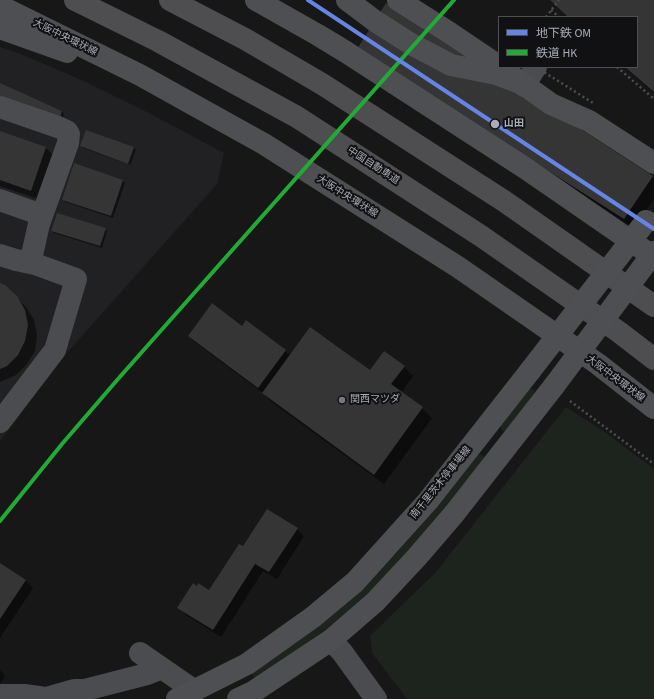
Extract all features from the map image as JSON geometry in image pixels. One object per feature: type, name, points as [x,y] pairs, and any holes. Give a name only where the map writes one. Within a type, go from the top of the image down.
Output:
[{"type":"highway","name":"中国自動車道","points":[[75,0],[158,41],[297,117],[481,236],[619,332],[654,359]]},
{"type":"highway","points":[[170,0],[244,39],[329,88],[504,201],[654,306]]},
{"type":"main road","points":[[256,0],[318,35]]},
{"type":"main road","points":[[268,0],[318,35],[525,168],[654,257]]},
{"type":"main road","points":[[347,0],[370,18],[411,44],[451,65],[496,74],[521,86],[551,104],[589,121],[654,164]]},
{"type":"main road","points":[[398,0],[450,33],[498,66]]},
{"type":"main road","name":"大阪中央環状線","points":[[0,6],[140,75],[264,144],[458,267],[598,364],[654,408]]},
{"type":"main road","points":[[0,28],[49,46],[140,75]]},
{"type":"main road","points":[[500,68],[521,86]]},
{"type":"main road","name":"南千里茨木停車場線","points":[[186,695],[247,664],[313,617],[355,582],[428,501],[650,216]]},
{"type":"main road","points":[[238,699],[253,692],[331,640],[375,602],[417,557],[561,393],[654,252]]},
{"type":"lane","points":[[521,86],[534,68]]},
{"type":"lane","points":[[0,107],[58,127],[67,131],[69,134],[68,143],[42,215],[32,255],[32,260],[35,264]]},
{"type":"lane","points":[[0,200],[42,215]]},
{"type":"lane","points":[[0,254],[16,260],[35,264],[76,279],[55,350],[0,422]]},
{"type":"lane","points":[[331,640],[342,652],[376,699]]},
{"type":"lane","points":[[140,653],[162,668],[186,695]]},
{"type":"lane","points":[[0,695],[24,695],[46,698],[74,690],[85,690],[147,674],[162,668]]},
{"type":"path","points":[[547,16],[559,0]]},
{"type":"path","points":[[551,10],[558,16]]},
{"type":"path","points":[[521,86],[534,68]]},
{"type":"path","points":[[537,68],[593,103]]},
{"type":"path","points":[[618,68],[654,99]]},
{"type":"path","points":[[561,393],[654,464]]},
{"type":"shaded area","points":[[0,47],[21,54],[84,81],[149,113],[224,153],[217,184],[65,355],[0,441]]},
{"type":"shaded area","points":[[528,390],[534,390],[534,394],[507,432],[502,431],[500,426]]},
{"type":"shaded area","points":[[566,407],[602,430],[654,469],[654,699],[407,699],[372,653],[370,636],[436,572]]},
{"type":"shaded area","points":[[481,454],[484,456],[484,460],[447,508],[368,595],[325,630],[258,677],[254,677],[252,674],[254,670],[361,589],[402,547],[440,504],[477,456]]},
{"type":"building","points":[[550,0],[654,0],[654,92],[626,68],[638,68],[638,16],[567,16]]},
{"type":"building","points":[[386,3],[653,176],[624,219],[357,49]]},
{"type":"building","points":[[0,83],[62,111],[60,118],[0,96]]},
{"type":"building","points":[[86,130],[134,147],[128,164],[80,146]]},
{"type":"building","points":[[0,131],[46,147],[31,191],[0,180]]},
{"type":"building","points":[[74,163],[123,180],[111,216],[62,200]]},
{"type":"building","points":[[57,213],[106,228],[100,246],[51,231]]},
{"type":"building","points":[[0,283],[5,285],[17,296],[25,310],[28,325],[25,341],[18,355],[7,366],[0,369]]},
{"type":"building","points":[[212,303],[242,326],[246,320],[286,350],[258,388],[188,336]]},
{"type":"building","name":"関西マツダ","points":[[310,327],[370,370],[384,351],[405,366],[391,384],[423,407],[374,475],[262,393]]},
{"type":"building","points":[[267,509],[298,528],[269,572],[255,564],[213,630],[177,608],[193,583],[197,586],[198,583],[209,590],[239,544],[243,546]]},
{"type":"building","points":[[0,563],[26,580],[0,619]]},
{"type":"metro line","name":"OM","points":[[308,0],[654,229]]},
{"type":"rail line","name":"HK","points":[[0,521],[62,444],[118,379],[454,0]]},
{"type":"place","name":"山田","points":[[495,124]]},
{"type":"place","name":"関西マツダ","points":[[342,400]]}]
